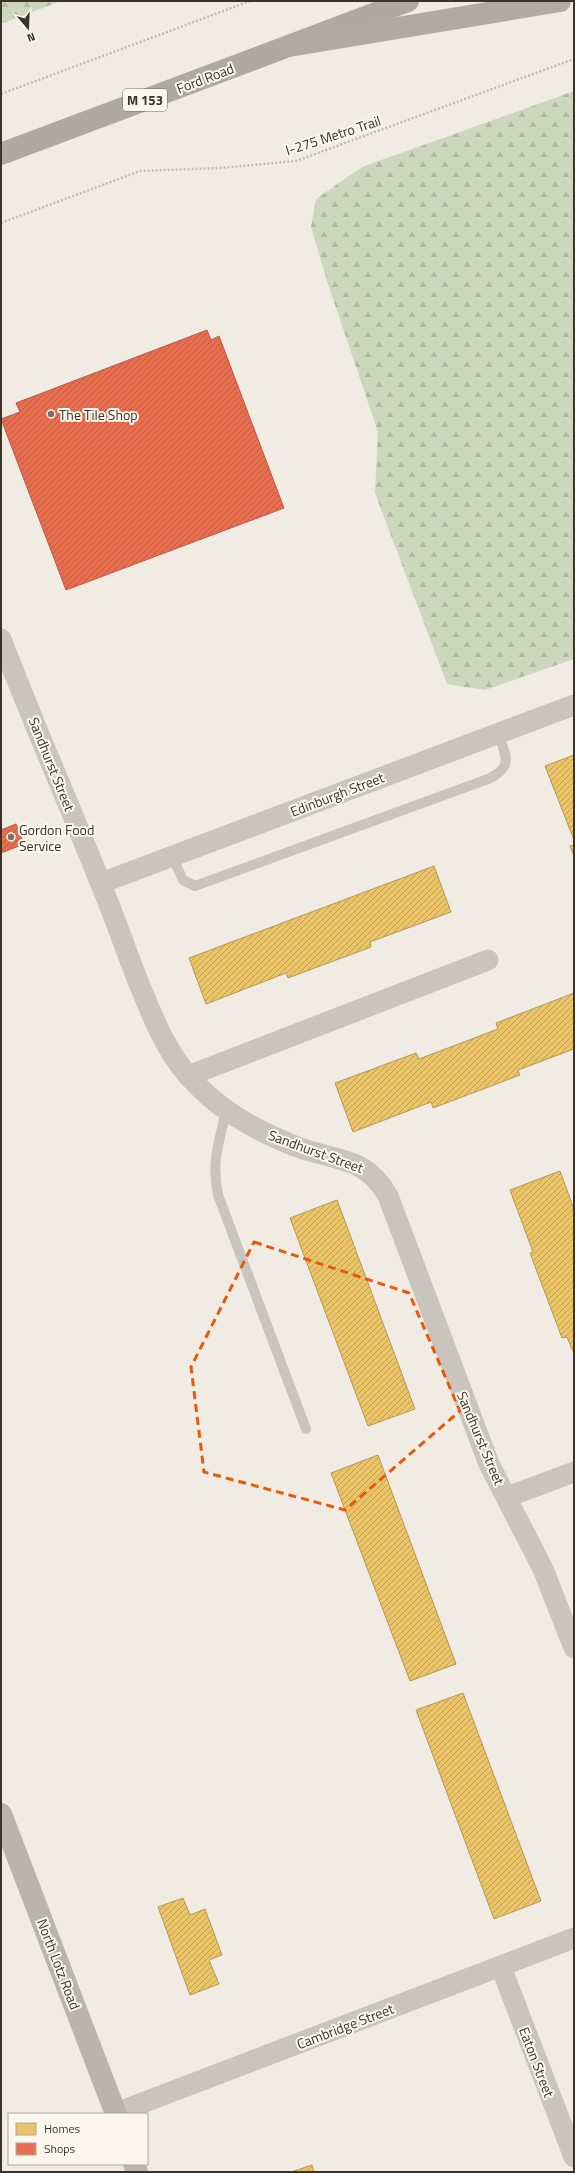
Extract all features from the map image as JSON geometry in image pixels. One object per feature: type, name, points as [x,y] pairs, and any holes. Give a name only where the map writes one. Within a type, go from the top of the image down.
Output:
[{"type":"highway","points":[[289,46],[560,1]]},
{"type":"main road","name":"Ford Road","points":[[1,154],[408,1]]},
{"type":"street","name":"Sandhurst Street","points":[[1,639],[101,883],[156,1026],[174,1058],[188,1076],[226,1111],[253,1127],[298,1147],[355,1163],[370,1172],[382,1185],[391,1203],[489,1464],[543,1569],[574,1648]]},
{"type":"street","name":"Edinburgh Street","points":[[101,883],[574,705]]},
{"type":"street","points":[[188,1076],[488,960]]},
{"type":"street","points":[[507,1497],[574,1472]]},
{"type":"street","name":"North Lotz Road","points":[[1,1814],[116,2113]]},
{"type":"street","name":"Cambridge Street","points":[[119,2113],[574,1938]]},
{"type":"street","name":"Eaton Street","points":[[501,1967],[574,2157]]},
{"type":"lane","points":[[172,856],[184,880],[195,886],[488,779],[496,775],[506,764],[507,759],[498,733]]},
{"type":"lane","points":[[226,1111],[214,1162],[214,1175],[218,1195],[306,1429]]},
{"type":"path","points":[[1,94],[250,1]]},
{"type":"path","name":"I-275 Metro Trail","points":[[1,224],[140,171],[220,168],[296,161],[574,59]]},
{"type":"highlighted area","points":[[254,1242],[409,1293],[460,1411],[345,1510],[204,1472],[191,1367]]},
{"type":"green space","points":[[1,1],[61,1],[1,24]]},
{"type":"green space","points":[[574,91],[574,659],[485,690],[447,684],[375,493],[378,432],[328,284],[311,227],[316,199],[362,167]]},
{"type":"building: Homes","points":[[574,755],[574,840],[545,766]]},
{"type":"building: Homes","points":[[574,845],[574,856],[570,846]]},
{"type":"building: Homes","points":[[434,866],[451,912],[370,942],[371,947],[288,978],[286,973],[206,1004],[189,958]]},
{"type":"building: Homes","points":[[574,993],[574,1049],[518,1070],[520,1075],[433,1108],[431,1102],[353,1132],[335,1083],[416,1053],[419,1059],[498,1029],[496,1023]]},
{"type":"building: Homes","points":[[560,1171],[574,1209],[574,1354],[567,1337],[562,1338],[530,1253],[533,1252],[510,1190]]},
{"type":"building: Homes","points":[[337,1200],[415,1409],[368,1426],[290,1218]]},
{"type":"building: Homes","points":[[378,1455],[456,1664],[410,1681],[331,1473]]},
{"type":"building: Homes","points":[[463,1693],[541,1901],[494,1919],[416,1710]]},
{"type":"building: Homes","points":[[183,1898],[190,1915],[205,1909],[222,1955],[209,1960],[219,1984],[190,1995],[158,1907]]},
{"type":"building: Homes","points":[[312,2165],[314,2172],[291,2172]]},
{"type":"building: Shops","points":[[207,330],[211,340],[219,336],[284,508],[66,590],[1,419],[20,412],[16,403]]},
{"type":"building: Shops","name":"Gordon Food Service","points":[[16,824],[24,844],[1,853],[1,830]]},
{"type":"place","name":"The Tile Shop","points":[[51,414]]},
{"type":"place","name":"Gordon Food Service","points":[[11,837]]}]
